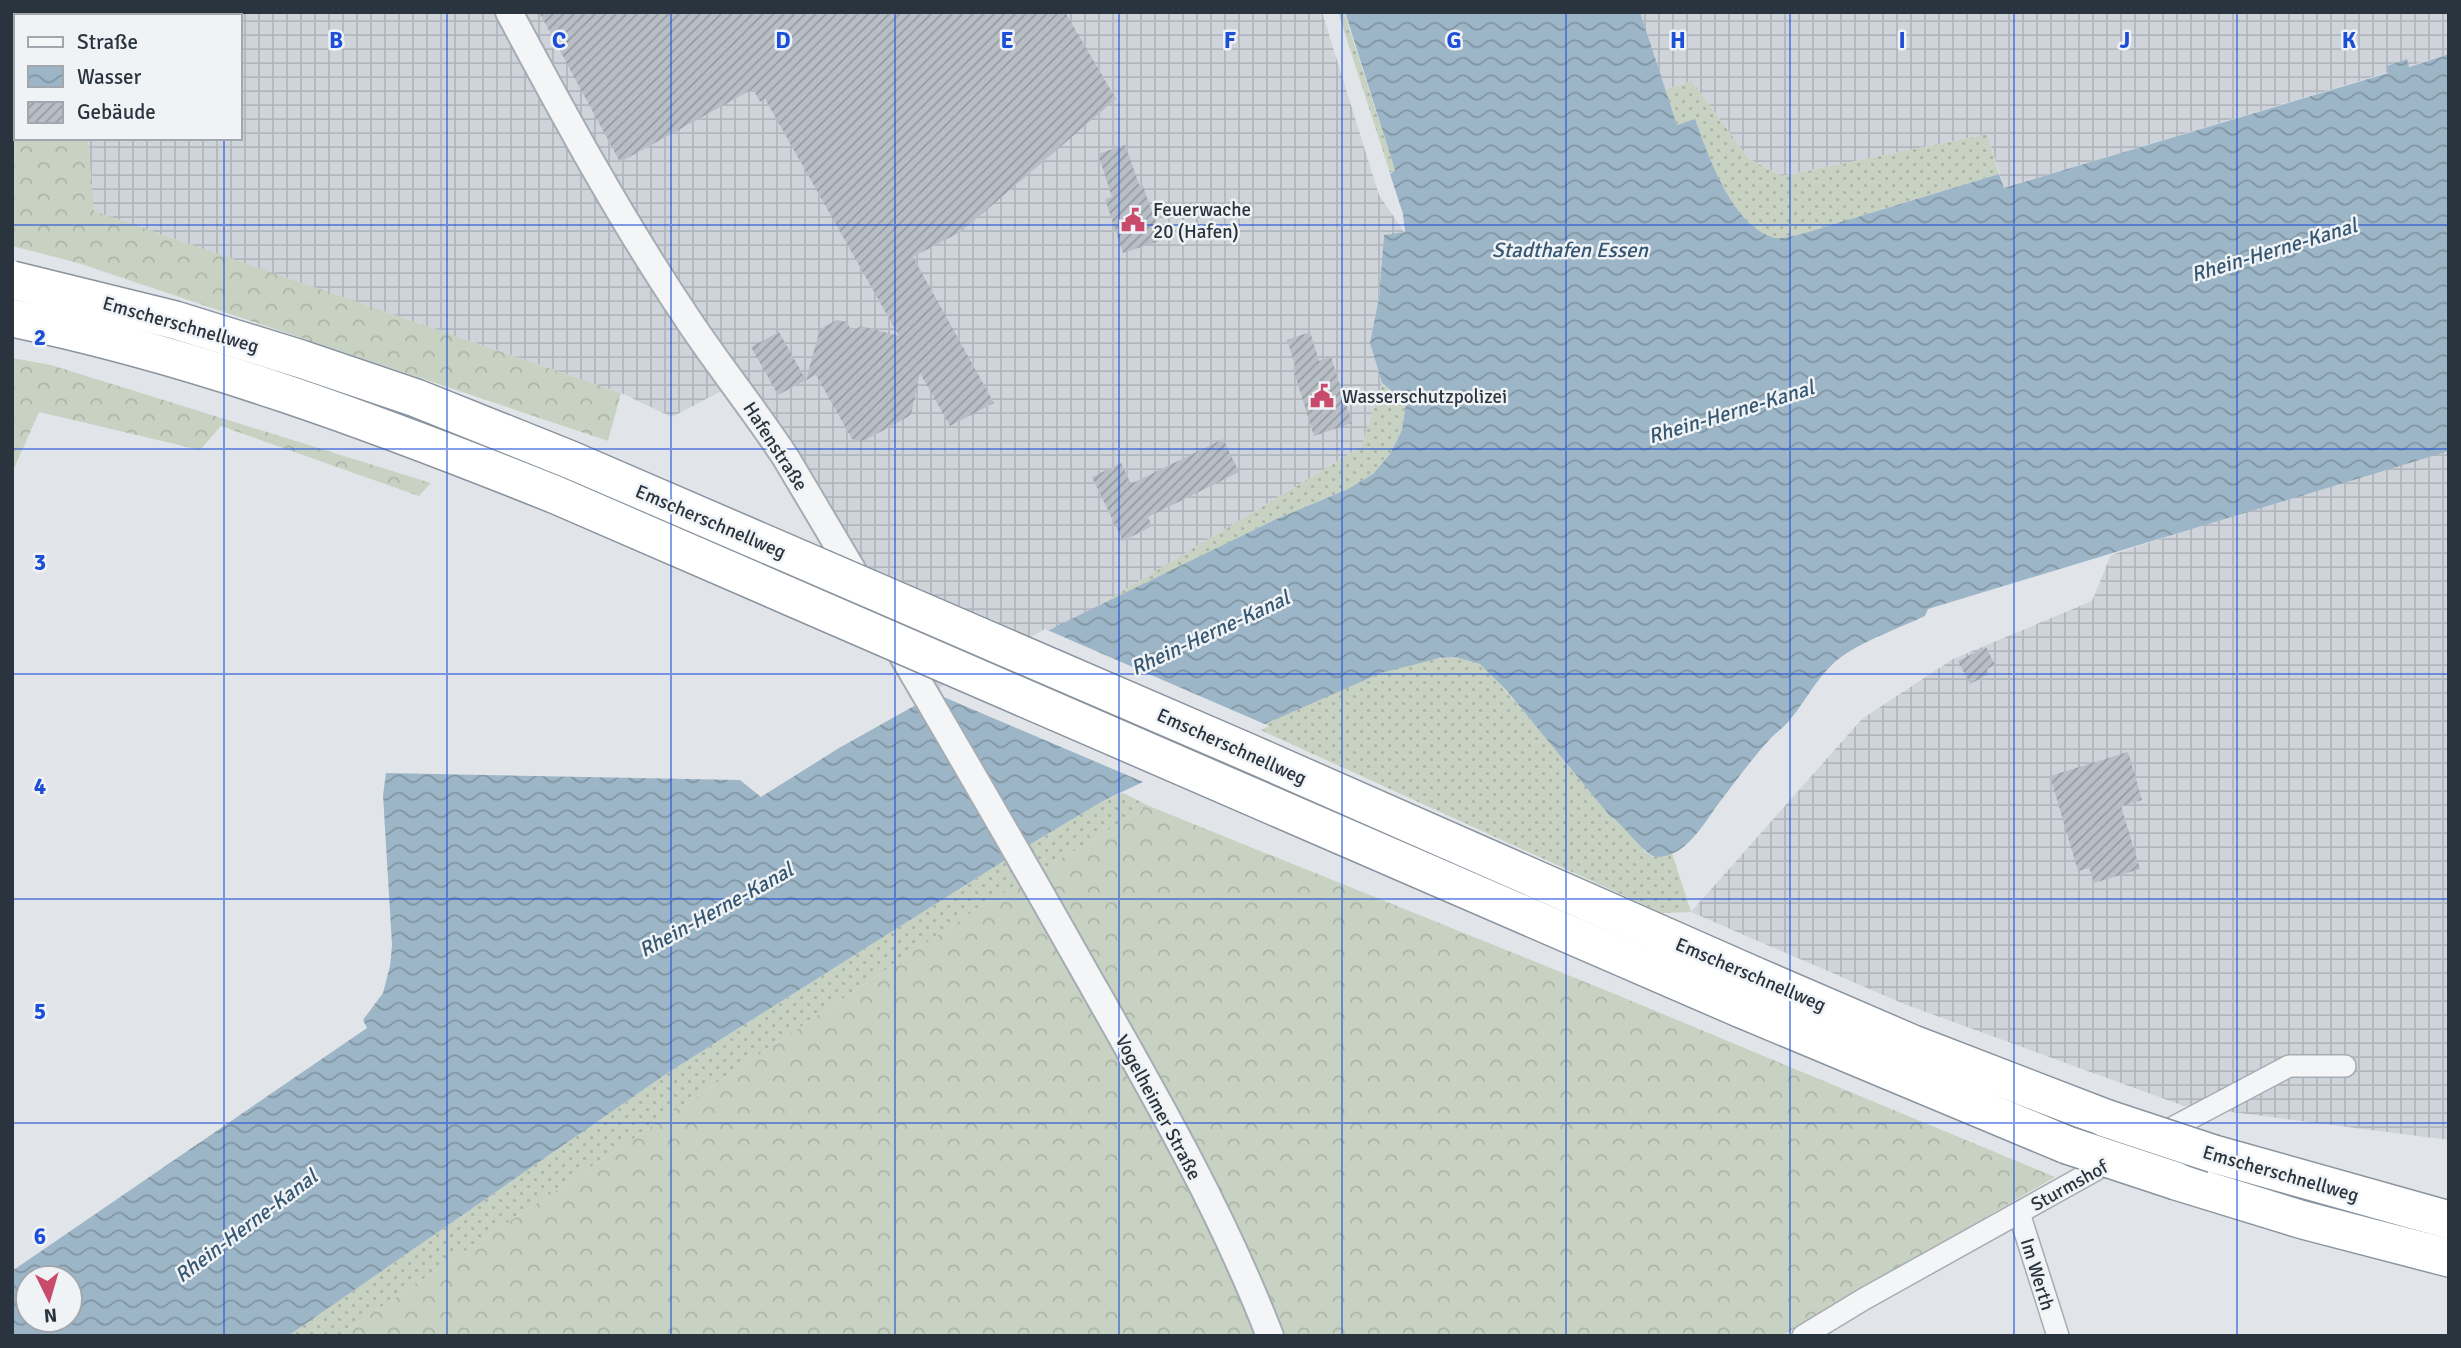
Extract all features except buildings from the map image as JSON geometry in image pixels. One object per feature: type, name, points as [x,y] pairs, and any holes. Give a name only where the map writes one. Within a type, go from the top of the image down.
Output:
[{"type":"highway","name":"Emscherschnellweg","points":[[12,280],[175,320],[416,398],[571,460],[1245,751],[1913,1044],[2105,1118],[2214,1154],[2449,1220]]},
{"type":"highway","name":"Emscherschnellweg","points":[[12,318],[167,357],[287,393],[420,441],[556,495],[1739,1008],[2067,1145],[2303,1220],[2449,1258]]},
{"type":"street","name":"Hafenstraße","points":[[509,12],[619,212],[686,317],[780,449],[1036,885]]},
{"type":"street","name":"Vogelheimer Straße","points":[[1036,885],[1159,1101],[1236,1257],[1269,1336]]},
{"type":"street","name":"Sturmshof","points":[[1803,1336],[1864,1298],[2213,1104],[2289,1066],[2345,1066]]},
{"type":"street","name":"Im Werth","points":[[2019,1213],[2057,1336]]},
{"type":"street","points":[[1827,1336],[1864,1298]]},
{"type":"shaded area","points":[[12,12],[1322,12],[1379,195],[1405,233],[1384,236],[1379,297],[1370,343],[1382,383],[1361,447],[1091,610],[933,695],[729,387],[672,417],[621,393],[93,211],[88,140],[242,140],[242,14],[14,14],[12,92]]},
{"type":"shaded area","points":[[1640,12],[2449,12],[2449,54],[2004,188],[1987,134],[1782,176],[1749,159],[1692,81],[1665,90]]},
{"type":"shaded area","points":[[2449,445],[2449,1140],[2184,1106],[1904,1004],[1691,912],[1862,719],[1953,659],[2092,601],[2111,555]]},
{"type":"green space","points":[[1338,12],[1344,12],[1395,170],[1390,173]]},
{"type":"green space","points":[[1692,81],[1749,159],[1782,176],[1987,134],[1999,174],[1798,235],[1776,238],[1761,232],[1747,221],[1735,206],[1715,171],[1695,120],[1677,125],[1665,90]]},
{"type":"green space","points":[[14,92],[14,140],[88,140],[94,211],[621,393],[608,441],[78,263],[12,246]]},
{"type":"green space","points":[[12,358],[51,365],[431,483],[419,496],[221,426],[200,450],[39,412],[12,473]]},
{"type":"green space","points":[[1382,384],[1406,402],[1402,430],[1390,454],[1373,474],[1348,489],[1274,520],[1091,610],[1361,447]]},
{"type":"green space","points":[[1455,657],[1480,664],[1489,672],[1576,772],[1610,816],[1633,835],[1645,852],[1653,857],[1672,853],[1691,912],[1662,913],[1256,728],[1378,674],[1429,660]]},
{"type":"green space","points":[[1123,793],[1149,806],[977,909],[338,1336],[288,1336],[666,1074],[1029,845],[1103,801]]},
{"type":"green space","points":[[1149,806],[1605,990],[2055,1177],[1782,1336],[338,1336],[977,909]]},
{"type":"water","points":[[1345,12],[1640,12],[1677,125],[1695,119],[1715,170],[1735,206],[1747,221],[1761,232],[1776,238],[1798,235],[1999,174],[2004,188],[2388,73],[2387,66],[2407,59],[2409,67],[2449,54],[2449,451],[1928,609],[1925,616],[1856,648],[1829,667],[1789,721],[1749,763],[1693,838],[1667,856],[1652,856],[1610,816],[1506,690],[1480,664],[1455,657],[1440,658],[1381,673],[1256,728],[1103,801],[1029,845],[666,1074],[288,1336],[12,1336],[12,1271],[14,1270],[14,1334],[84,1334],[84,1264],[22,1264],[367,1028],[363,1020],[383,993],[392,945],[383,795],[386,773],[740,780],[761,797],[839,748],[1057,626],[1274,520],[1348,489],[1373,474],[1390,454],[1402,430],[1406,403],[1382,383],[1370,343],[1379,297],[1384,235],[1405,232],[1403,214],[1390,174],[1395,170]]},
{"type":"pier","points":[[1045,629],[1269,726],[1148,784],[932,692]]},
{"type":"place","name":"Feuerwache 20 (Hafen)","points":[[1133,220]]},
{"type":"place","name":"Wasserschutzpolizei","points":[[1322,396]]},
{"type":"water label","name":"Stadthafen Essen","points":[[1570,250]]},
{"type":"water label","name":"Rhein-Herne-Kanal","points":[[2274,250]]},
{"type":"water label","name":"Rhein-Herne-Kanal","points":[[1731,412]]},
{"type":"water label","name":"Rhein-Herne-Kanal","points":[[1210,633]]},
{"type":"water label","name":"Rhein-Herne-Kanal","points":[[716,910]]},
{"type":"water label","name":"Rhein-Herne-Kanal","points":[[246,1226]]}]
